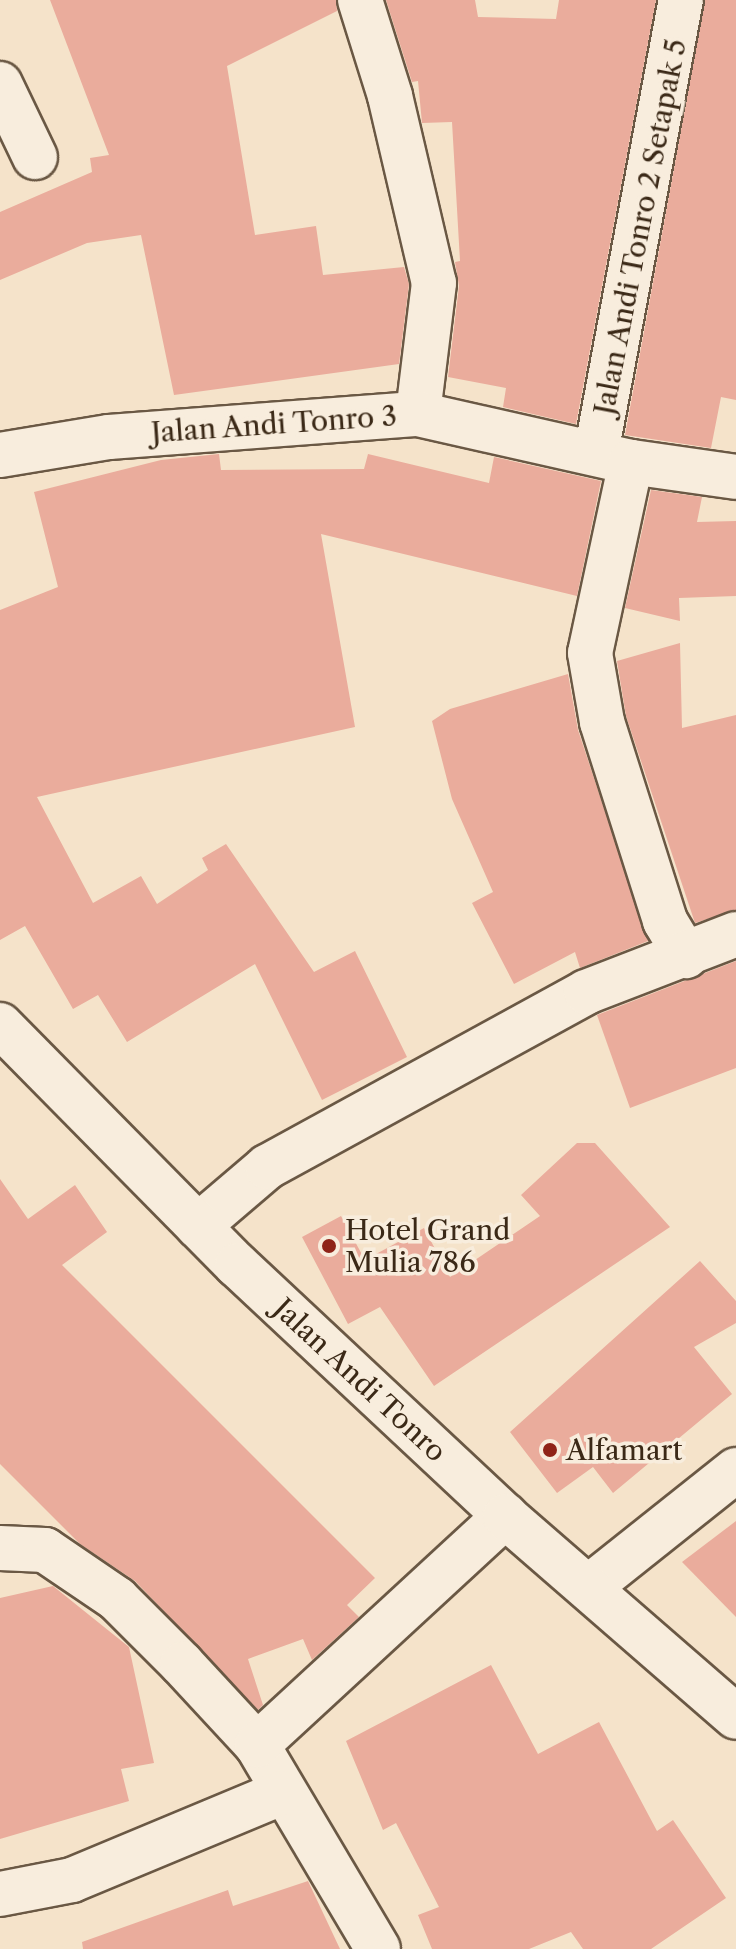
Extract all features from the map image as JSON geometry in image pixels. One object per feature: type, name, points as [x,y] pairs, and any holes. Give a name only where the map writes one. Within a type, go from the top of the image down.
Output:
[{"type":"street","points":[[360,0],[390,96],[434,283],[418,414]]},
{"type":"street","name":"Jalan Andi Tonro 2 Setapak 5","points":[[681,0],[614,458],[590,653],[602,722],[665,921],[686,956]]},
{"type":"street","points":[[0,84],[35,157]]},
{"type":"street","name":"Jalan Andi Tonro 3","points":[[0,455],[109,437],[418,414],[614,458],[736,477]]},
{"type":"street","points":[[198,1226],[267,1167],[586,992],[686,956],[736,934]]},
{"type":"street","name":"Jalan Andi Tonro","points":[[0,1025],[198,1226],[505,1516],[736,1717]]},
{"type":"street","points":[[589,1587],[736,1470]]},
{"type":"street","points":[[257,1745],[505,1516]]},
{"type":"street","points":[[0,1548],[45,1550],[117,1599],[257,1745],[281,1793],[378,1949]]},
{"type":"street","points":[[0,1894],[72,1880],[281,1793]]},
{"type":"building","points":[[50,0],[336,0],[337,11],[227,66],[255,235],[316,226],[323,275],[404,267],[409,284],[399,364],[174,395],[141,235],[87,243],[0,280],[0,212],[92,172],[90,158],[109,155]]},
{"type":"building","points":[[386,0],[475,0],[478,17],[556,19],[559,0],[656,0],[576,424],[503,407],[506,388],[448,377],[459,286],[455,262],[460,261],[452,122],[422,123],[418,81],[412,82]]},
{"type":"building","points":[[705,0],[736,0],[736,400],[721,397],[711,448],[625,435]]},
{"type":"building","points":[[219,454],[221,470],[364,469],[368,454],[489,483],[494,457],[601,481],[577,596],[321,534],[355,727],[37,797],[93,903],[141,876],[157,904],[208,870],[202,858],[226,844],[314,972],[355,951],[407,1057],[322,1100],[255,964],[127,1042],[98,995],[73,1009],[25,926],[0,940],[0,610],[58,587],[34,492],[161,460]]},
{"type":"building","points":[[651,490],[702,497],[697,522],[736,521],[736,596],[679,598],[680,621],[625,608]]},
{"type":"building","points":[[680,643],[682,728],[736,715],[736,910],[695,923],[626,716],[617,661]]},
{"type":"building","points":[[568,674],[578,730],[648,941],[580,968],[575,952],[514,984],[472,903],[493,892],[452,799],[432,721],[450,709]]},
{"type":"building","points":[[736,961],[736,1068],[630,1108],[597,1015]]},
{"type":"building","points":[[577,1143],[595,1143],[670,1227],[434,1386],[380,1307],[348,1324],[302,1237],[341,1216],[365,1260],[424,1228],[450,1277],[540,1216],[521,1195]]},
{"type":"building","points":[[0,1179],[28,1219],[75,1185],[107,1232],[62,1265],[375,1578],[347,1605],[359,1617],[312,1660],[303,1639],[248,1659],[263,1705],[258,1710],[135,1581],[80,1544],[0,1464]]},
{"type":"building","points":[[700,1261],[736,1301],[736,1323],[694,1347],[732,1394],[613,1493],[593,1467],[557,1493],[510,1432]]},
{"type":"building","points":[[736,1521],[736,1617],[682,1562]]},
{"type":"building","points":[[53,1586],[129,1647],[154,1763],[121,1769],[129,1801],[0,1839],[0,1598]]},
{"type":"building","points":[[491,1665],[538,1754],[599,1722],[657,1831],[673,1820],[726,1898],[651,1949],[583,1949],[571,1932],[529,1949],[432,1949],[418,1915],[439,1907],[396,1823],[383,1830],[346,1741]]},
{"type":"building","points":[[308,1881],[340,1949],[83,1949],[82,1942],[228,1890],[233,1906]]},
{"type":"place","name":"Hotel Grand Mulia 786","points":[[329,1246]]},
{"type":"place","name":"Alfamart","points":[[550,1450]]}]
